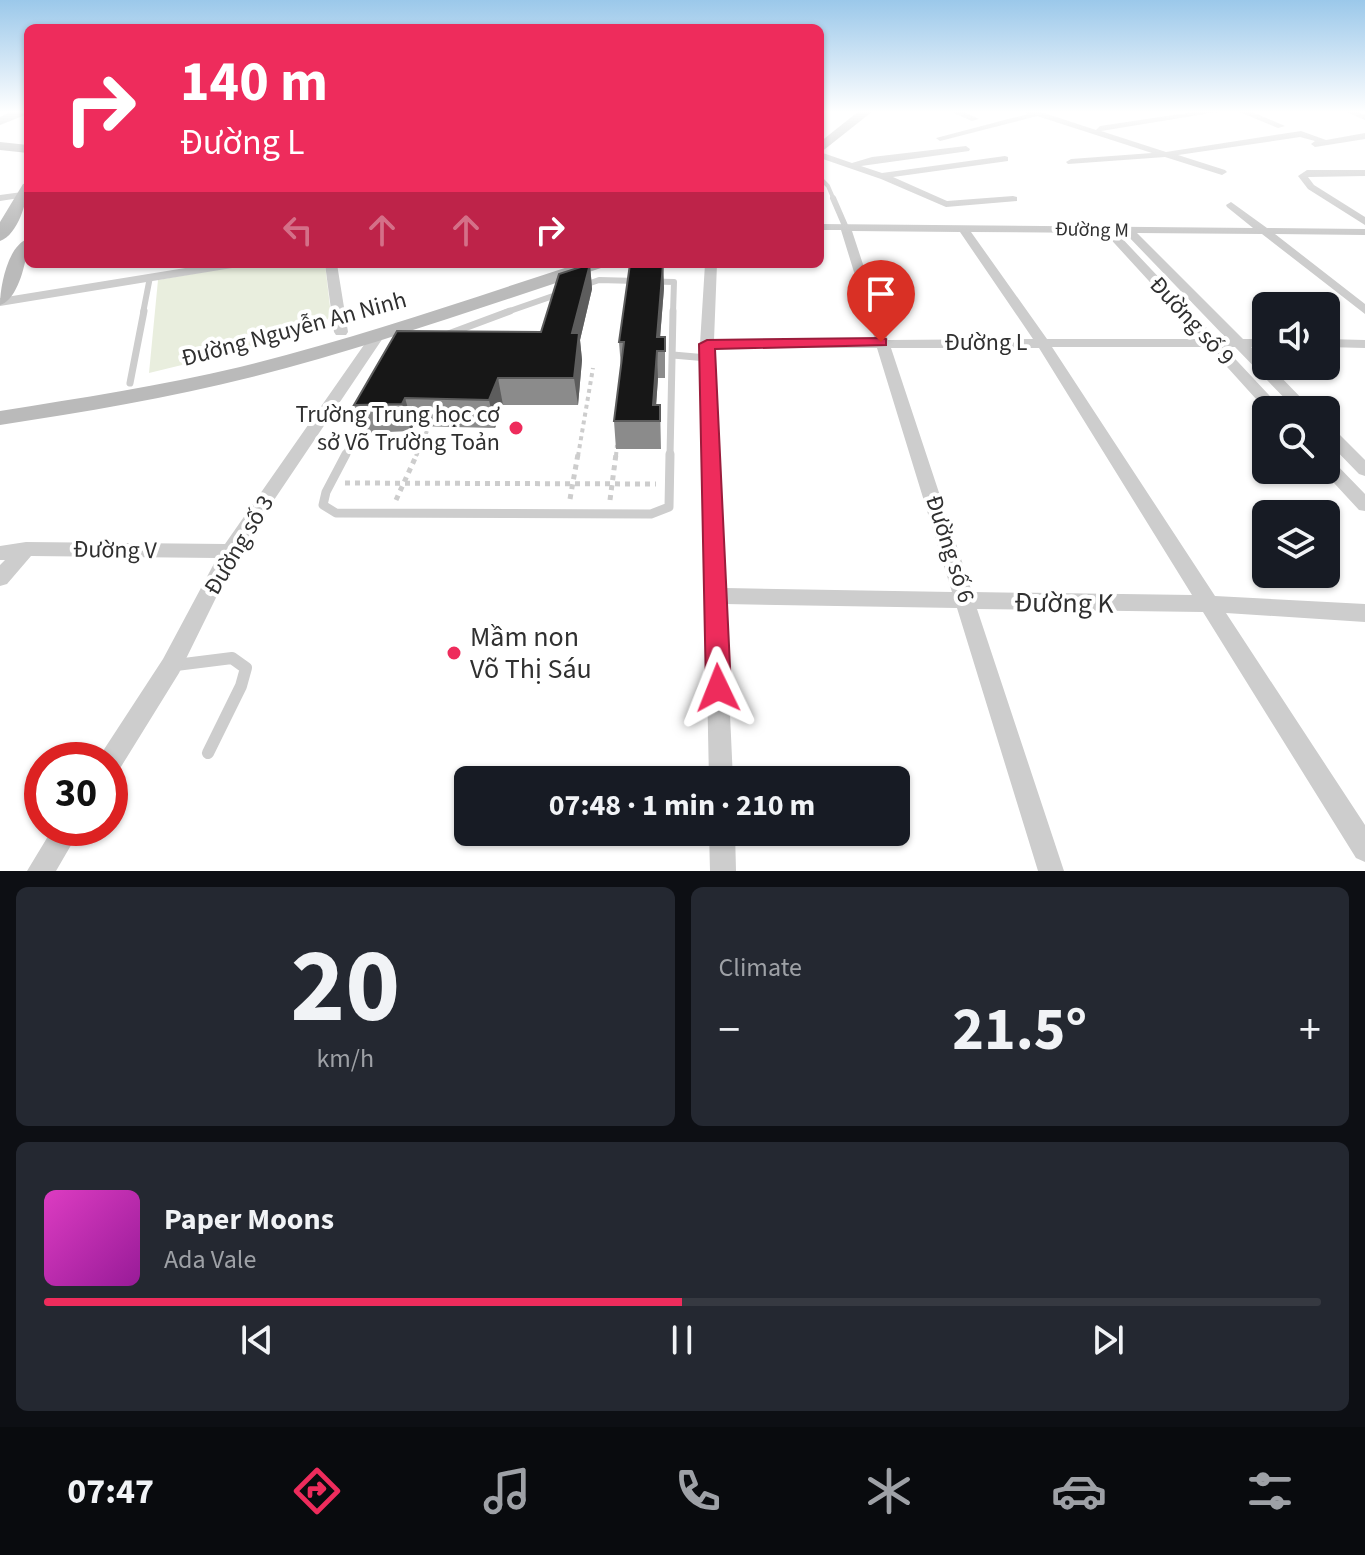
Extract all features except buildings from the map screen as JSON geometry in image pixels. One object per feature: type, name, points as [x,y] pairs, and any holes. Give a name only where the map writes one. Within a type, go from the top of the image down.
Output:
[{"type":"main road","points":[[0,235],[24,195]]},
{"type":"main road","points":[[0,235],[24,232]]},
{"type":"main road","points":[[0,300],[24,252]]},
{"type":"main road","name":"Đường Nguyễn An Ninh","points":[[0,418],[163,391],[344,338],[543,268]]},
{"type":"main road","name":"Đường Nguyễn An Ninh","points":[[0,402],[130,383],[344,338],[378,335],[583,268]]},
{"type":"street","points":[[852,166],[872,160],[943,152]]},
{"type":"street","points":[[1162,152],[1222,172]]},
{"type":"street","points":[[1071,162],[1185,152]]},
{"type":"street","points":[[1188,160],[1252,152]]},
{"type":"street","points":[[824,154],[946,204],[1013,199]]},
{"type":"street","points":[[881,176],[1005,159]]},
{"type":"street","points":[[1365,173],[1307,173],[1303,176],[1311,187],[1365,222]]},
{"type":"street","points":[[0,198],[24,192]]},
{"type":"street","points":[[1231,205],[1365,310]]},
{"type":"street","name":"Đường M","points":[[824,227],[1365,232]]},
{"type":"street","name":"Đường số 6","points":[[846,228],[1051,871]]},
{"type":"street","points":[[964,229],[1042,342],[1365,849]]},
{"type":"street","name":"Đường số 9","points":[[1109,231],[1262,396]]},
{"type":"street","name":"Đường số 9","points":[[1129,231],[1291,396]]},
{"type":"street","points":[[0,300],[151,271],[186,268]]},
{"type":"street","points":[[332,268],[344,338]]},
{"type":"street","points":[[711,268],[707,351],[721,766]]},
{"type":"street","name":"Đường số 3","points":[[123,742],[171,666],[230,551],[378,335]]},
{"type":"street","name":"Đường L","points":[[707,351],[881,342],[1252,343]]},
{"type":"street","points":[[1340,343],[1365,344]]},
{"type":"street","points":[[1340,445],[1365,470]]},
{"type":"street","points":[[1340,479],[1365,505]]},
{"type":"street","points":[[0,578],[26,549]]},
{"type":"street","name":"Đường V","points":[[0,553],[26,549],[230,551]]},
{"type":"street","name":"Đường K","points":[[716,596],[1210,604],[1365,613]]},
{"type":"street","points":[[40,871],[56,846]]},
{"type":"street","points":[[722,846],[723,871]]},
{"type":"lane","points":[[824,182],[846,228]]},
{"type":"lane","points":[[130,383],[151,271]]},
{"type":"lane","points":[[588,282],[674,282],[671,484],[669,507],[664,511],[608,514],[336,513],[323,505],[330,483],[400,352],[588,282]]},
{"type":"lane","points":[[673,355],[707,351]]},
{"type":"lane","points":[[171,666],[232,658],[246,668],[241,686],[208,753]]},
{"type":"path","points":[[567,514],[593,368]]},
{"type":"path","points":[[390,513],[427,431]]},
{"type":"path","points":[[608,514],[618,439]]},
{"type":"path","points":[[330,483],[671,484]]},
{"type":"green space","points":[[227,268],[325,268],[331,315],[317,332],[149,373],[158,280]]},
{"type":"place","name":"Trường Trung học cơ sở Võ Trường Toản","points":[[516,428]]},
{"type":"place","name":"Mầm non Võ Thị Sáu","points":[[454,653]]},
{"type":"route","points":[[718,688],[707,344],[881,342]]}]
